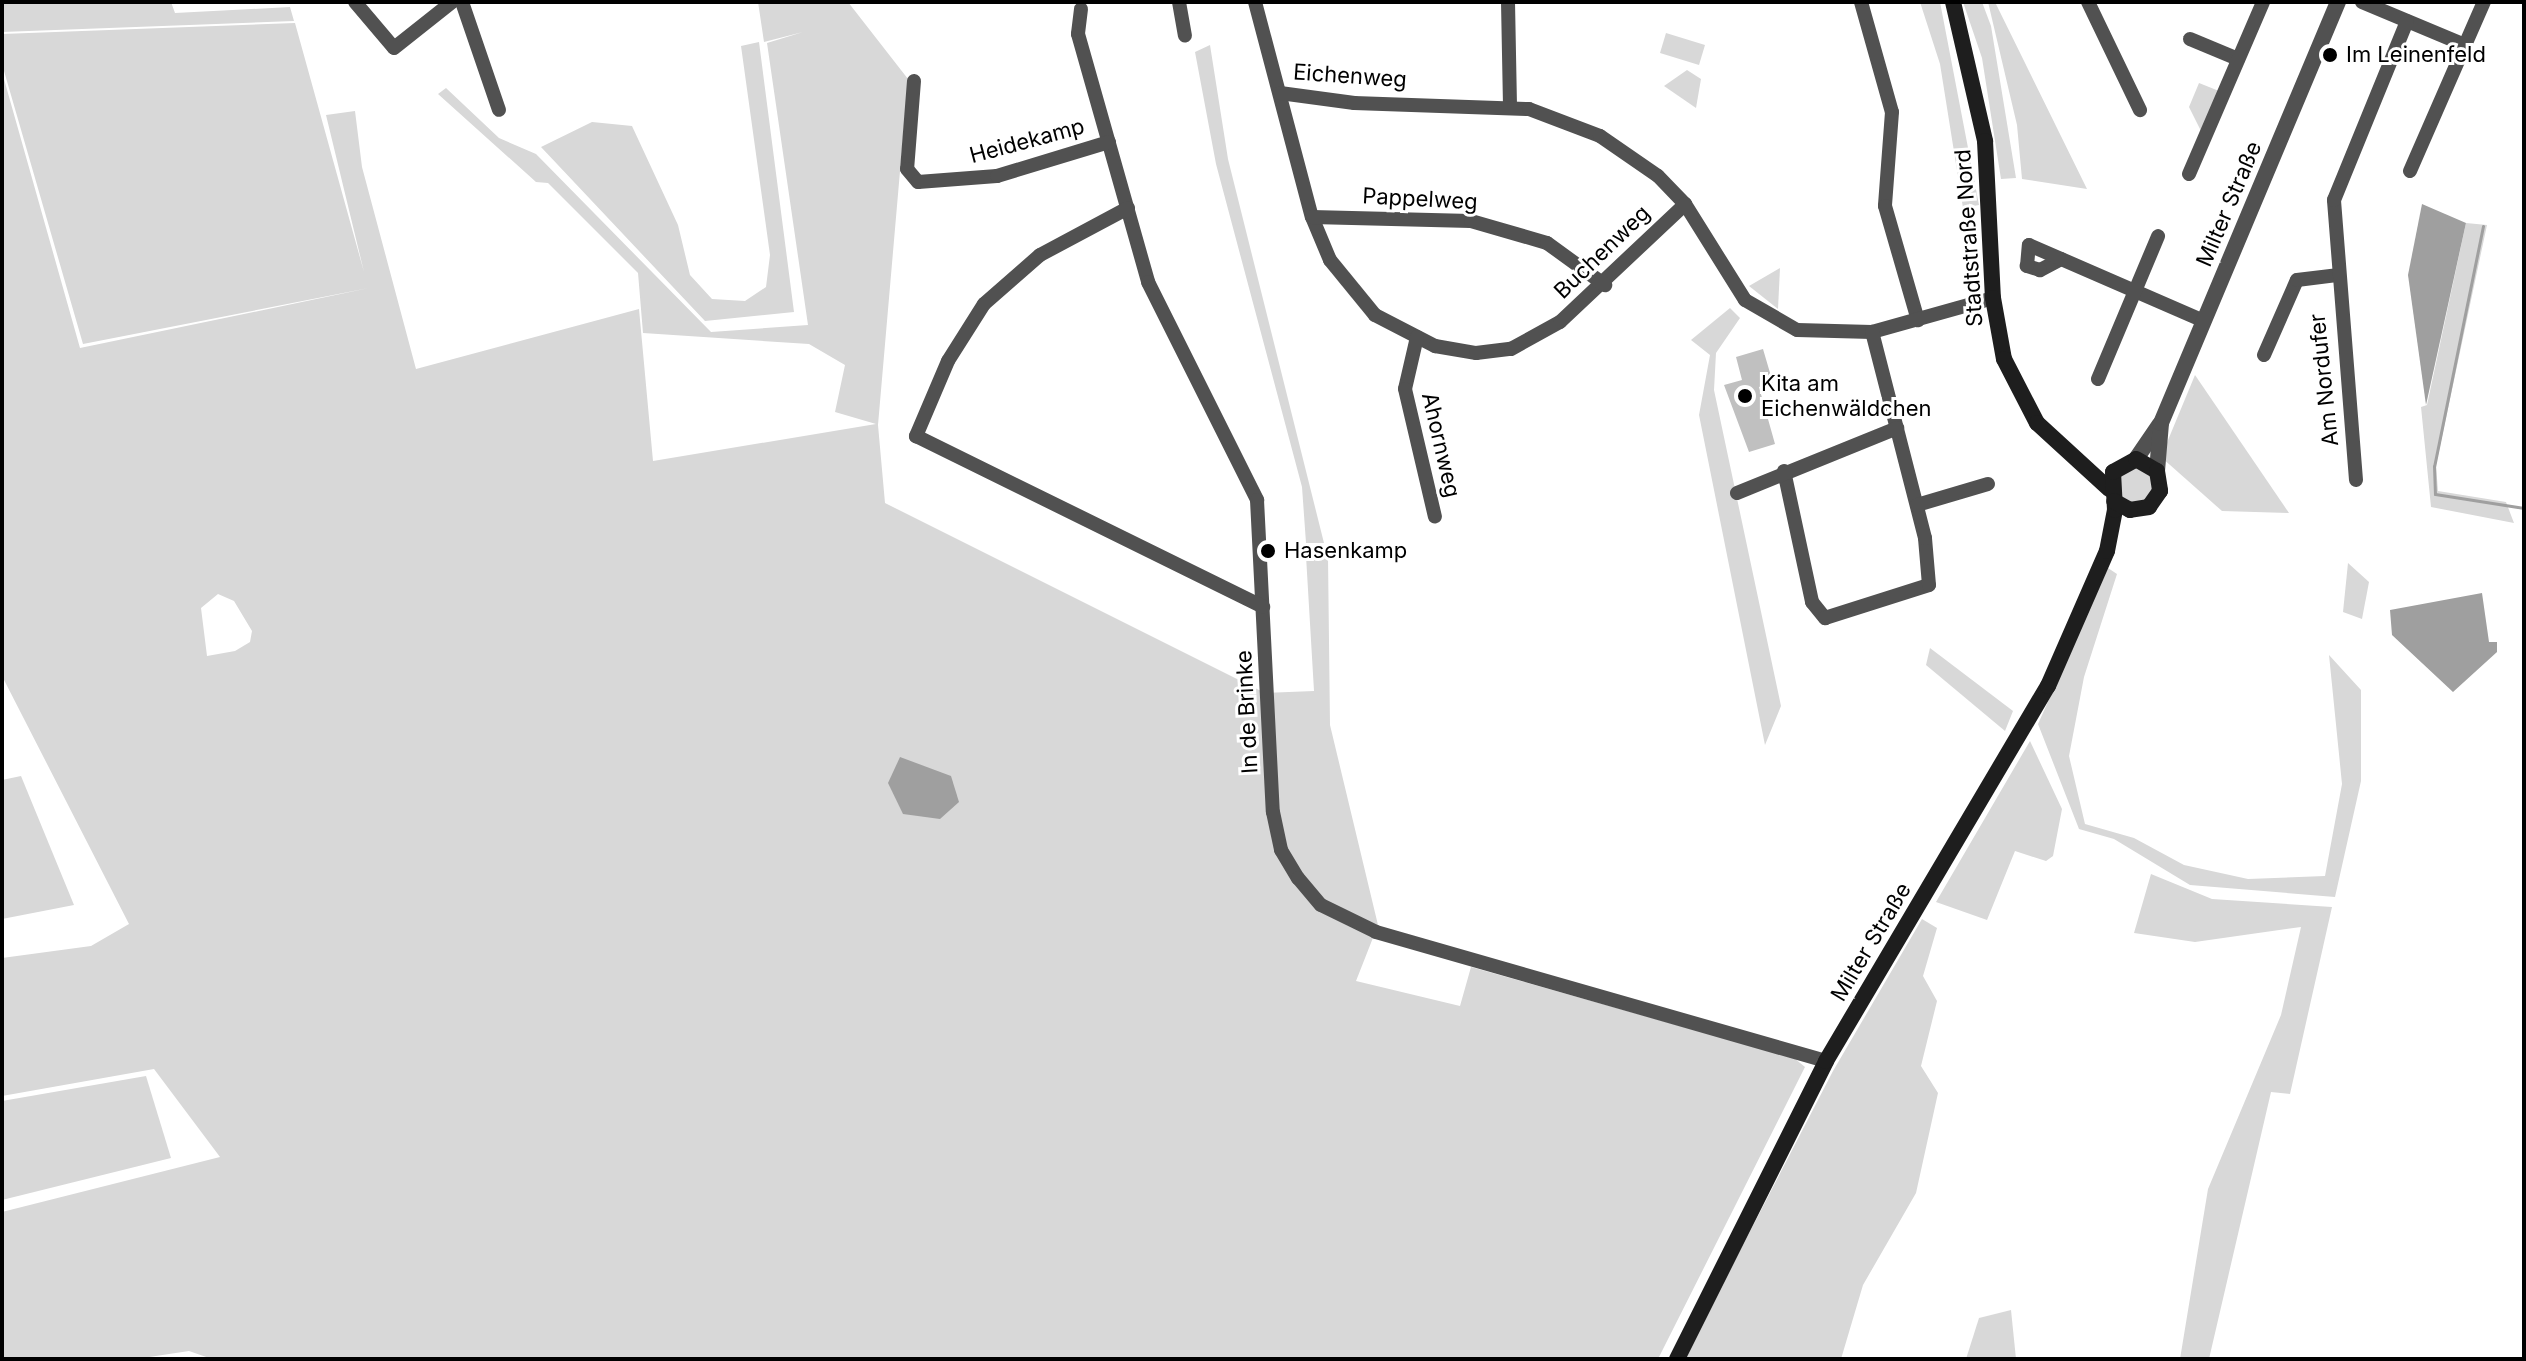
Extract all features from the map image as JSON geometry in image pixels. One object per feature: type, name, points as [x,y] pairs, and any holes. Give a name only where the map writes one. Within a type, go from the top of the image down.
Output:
[{"type":"main road","name":"Stadtstraße Nord","points":[[1953,2],[1985,141],[1993,298],[2017,394],[2037,423],[2112,495],[2136,511]]},
{"type":"main road","name":"Stadtstraße Nord","points":[[2068,451],[2128,461],[2157,471]]},
{"type":"main road","name":"Milter Straße","points":[[2107,551],[2112,495],[2128,461]]},
{"type":"main road","name":"Milter Straße","points":[[1677,1359],[1826,1061],[2029,722],[2107,551],[2136,511],[2158,497],[2157,471]]},
{"type":"street","points":[[355,2],[394,48],[452,2]]},
{"type":"street","points":[[462,2],[499,110]]},
{"type":"street","points":[[1179,2],[1185,35]]},
{"type":"street","name":"Eichenweg","points":[[1255,2],[1280,93],[1354,103],[1510,107],[1600,136],[1658,176],[1685,204],[1754,309],[1797,330],[1872,332],[1993,298]]},
{"type":"street","points":[[1508,2],[1510,107]]},
{"type":"street","points":[[1861,2],[1892,112],[1885,206],[1918,320]]},
{"type":"street","points":[[2088,2],[2140,110]]},
{"type":"street","points":[[2189,174],[2263,2]]},
{"type":"street","name":"Milter Straße","points":[[2157,471],[2161,423],[2338,2]]},
{"type":"street","points":[[2362,2],[2465,45]]},
{"type":"street","points":[[2410,171],[2484,2]]},
{"type":"street","name":"In de Brinke","points":[[1081,4],[1078,34],[1148,282],[1253,488],[1263,607],[1273,812],[1281,850],[1321,905],[1376,932],[1826,1061]]},
{"type":"street","name":"Am Nordufer","points":[[2356,480],[2332,227],[2339,177],[2407,21]]},
{"type":"street","points":[[2190,39],[2238,59]]},
{"type":"street","name":"Heidekamp","points":[[914,81],[907,169],[918,182],[997,176],[1109,142]]},
{"type":"street","name":"Buchenweg","points":[[1280,93],[1312,217],[1330,260],[1369,309],[1417,337],[1476,353],[1511,349],[1560,322],[1605,285],[1685,204]]},
{"type":"street","points":[[1128,208],[1040,255],[984,304],[948,361],[916,436],[1263,607]]},
{"type":"street","name":"Pappelweg","points":[[1312,217],[1471,221],[1547,243],[1605,285]]},
{"type":"street","points":[[2098,379],[2158,236]]},
{"type":"street","points":[[2061,259],[2204,321]]},
{"type":"street","name":"Am Nordufer","points":[[2264,355],[2297,280],[2335,275]]},
{"type":"street","points":[[1784,471],[1812,602],[1825,618],[1929,585],[1917,505],[1872,332]]},
{"type":"street","name":"Ahornweg","points":[[1417,337],[1405,389],[1435,517]]},
{"type":"street","name":"Milter Straße","points":[[2128,461],[2161,423]]},
{"type":"street","points":[[1737,493],[1784,471],[1897,428]]},
{"type":"street","points":[[1917,505],[1988,484]]},
{"type":"shaded area","points":[[2,2],[171,2],[175,13],[290,7],[294,21],[2,32]]},
{"type":"shaded area","points":[[758,2],[848,2],[908,79],[878,425],[885,503],[1265,693],[1314,691],[1306,556],[1328,557],[1330,725],[1378,925],[1356,981],[1460,1006],[1471,967],[1794,1058],[1805,1067],[1658,1359],[212,1359],[189,1351],[136,1359],[2,1359],[2,1212],[220,1157],[154,1069],[2,1096],[2,958],[91,946],[129,924],[2,676],[2,72],[80,348],[369,288],[83,344],[2,64],[2,34],[295,23],[364,272],[326,115],[355,111],[362,167],[416,369],[639,309],[653,461],[876,424],[835,412],[845,365],[809,344],[643,333],[638,273],[548,183],[536,182],[438,94],[446,88],[499,138],[536,154],[711,332],[808,325],[767,43],[803,32],[764,42]],"holes":[[[218,594],[234,601],[252,631],[250,642],[235,651],[207,656],[201,608]]]},
{"type":"shaded area","points":[[1920,2],[1940,2],[1979,205],[1963,208],[1940,64]]},
{"type":"shaded area","points":[[1963,2],[1982,2],[1991,26],[2016,178],[2001,179],[1982,58]]},
{"type":"shaded area","points":[[1988,2],[1995,2],[2087,189],[2022,179],[2017,125]]},
{"type":"shaded area","points":[[1666,33],[1705,45],[1699,65],[1660,53]]},
{"type":"shaded area","points":[[759,42],[794,312],[705,321],[541,147],[592,122],[632,126],[678,225],[690,275],[712,299],[745,301],[766,287],[770,255],[741,46]]},
{"type":"shaded area","points":[[1210,45],[1228,159],[1324,543],[1306,543],[1302,487],[1216,164],[1195,52]]},
{"type":"shaded area","points":[[1687,70],[1701,79],[1696,108],[1664,86]]},
{"type":"shaded area","points":[[2199,83],[2219,91],[2201,131],[2189,107]]},
{"type":"shaded area","points":[[2422,204],[2466,223],[2426,405],[2408,275]]},
{"type":"shaded area","points":[[2466,223],[2487,225],[2436,465],[2438,491],[2506,502],[2514,523],[2431,507],[2421,407],[2427,405]]},
{"type":"shaded area","points":[[1780,268],[1778,309],[1749,286]]},
{"type":"shaded area","points":[[1730,308],[1740,318],[1716,353],[1714,390],[1781,706],[1765,745],[1699,415],[1710,355],[1691,340]]},
{"type":"shaded area","points":[[2195,375],[2289,513],[2222,511],[2161,457]]},
{"type":"shaded area","points":[[2135,467],[2147,473],[2153,485],[2147,497],[2135,503],[2123,497],[2117,485],[2123,473]]},
{"type":"shaded area","points":[[2348,563],[2369,582],[2362,619],[2343,612]]},
{"type":"shaded area","points":[[2108,568],[2117,574],[2084,677],[2069,756],[2085,824],[2134,838],[2184,865],[2248,879],[2325,876],[2342,784],[2329,655],[2361,690],[2361,781],[2335,897],[2190,885],[2114,839],[2079,829],[2038,724]]},
{"type":"shaded area","points":[[2482,593],[2489,642],[2497,642],[2497,652],[2453,692],[2392,635],[2390,610]]},
{"type":"shaded area","points":[[1930,648],[2013,711],[2005,731],[1926,665]]},
{"type":"shaded area","points":[[2030,741],[2062,809],[2053,856],[2046,861],[2015,851],[1987,920],[1936,902]]},
{"type":"shaded area","points":[[900,757],[951,776],[959,802],[940,819],[903,814],[888,783]]},
{"type":"shaded area","points":[[21,776],[74,905],[2,919],[2,780]]},
{"type":"shaded area","points":[[2151,874],[2212,899],[2332,907],[2290,1094],[2271,1092],[2209,1359],[2180,1359],[2208,1189],[2281,1015],[2301,927],[2195,942],[2134,933]]},
{"type":"shaded area","points":[[1922,919],[1937,928],[1923,976],[1937,1001],[1921,1066],[1938,1093],[1916,1193],[1863,1285],[1841,1359],[1684,1359],[1833,1071]]},
{"type":"shaded area","points":[[146,1076],[171,1158],[2,1200],[2,1101]]},
{"type":"shaded area","points":[[2011,1310],[2016,1359],[1966,1359],[1979,1318]]},
{"type":"building","name":"Kita am Eichenwäldchen","points":[[1763,349],[1773,383],[1759,387],[1775,444],[1749,452],[1724,385],[1742,380],[1736,357]]},
{"type":"waterway","points":[[2483,226],[2434,466],[2435,494],[2524,508]]},
{"type":"place","name":"Im Leinenfeld","points":[[2330,55]]},
{"type":"place","name":"Kita am Eichenwäldchen","points":[[1745,396]]},
{"type":"place","name":"Hasenkamp","points":[[1268,551]]}]
